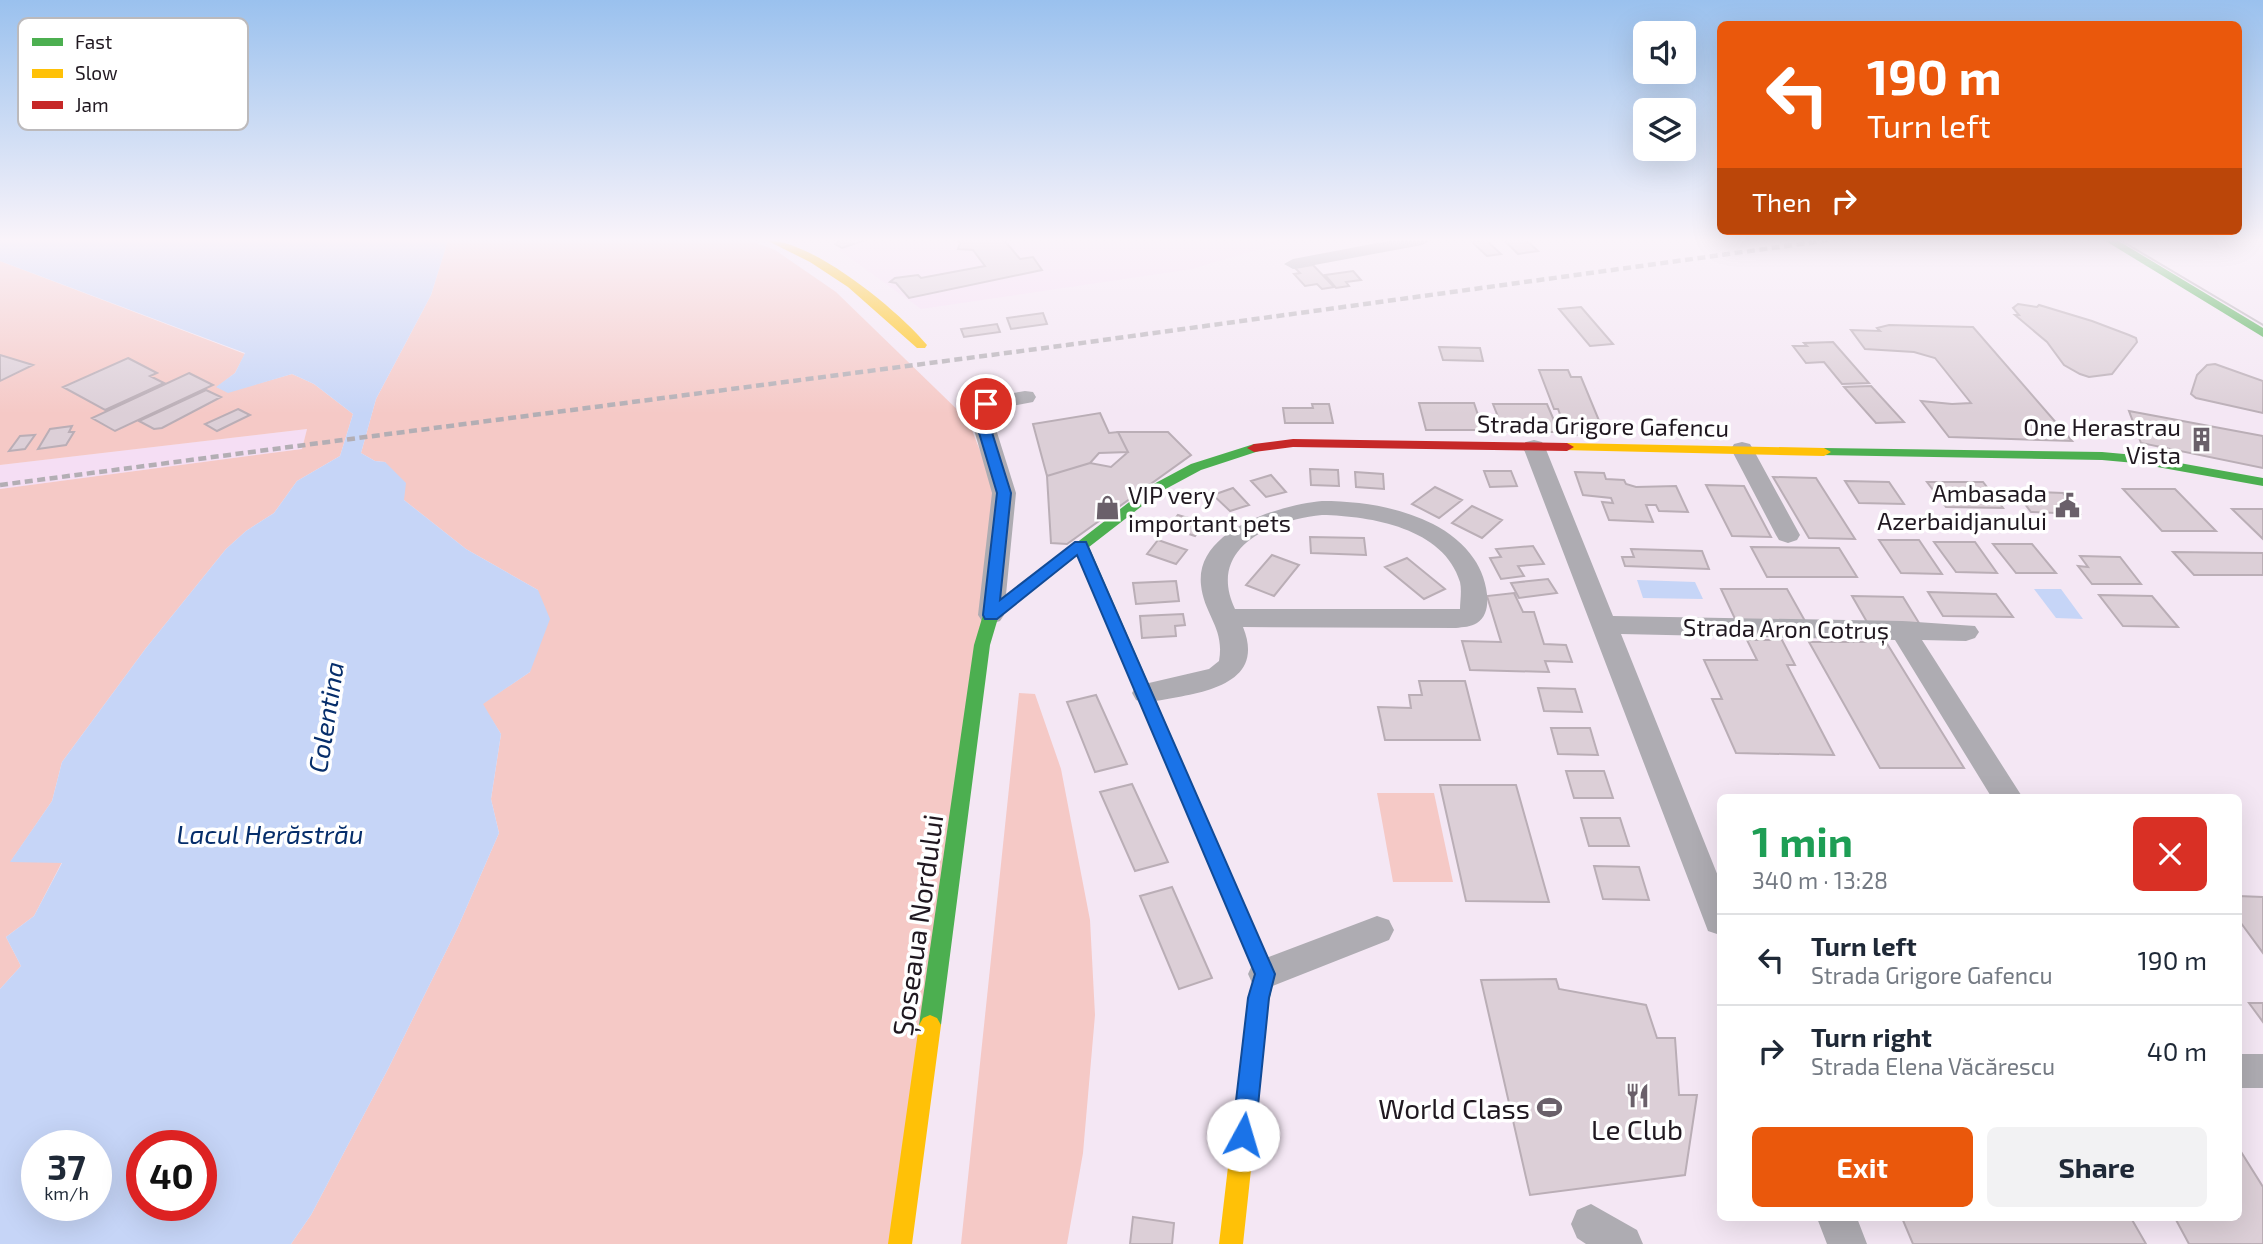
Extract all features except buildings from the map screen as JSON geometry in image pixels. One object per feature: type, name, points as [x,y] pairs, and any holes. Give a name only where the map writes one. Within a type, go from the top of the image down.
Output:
[{"type":"street","points":[[872,298],[921,345]]},
{"type":"street","points":[[2205,298],[2263,333]]},
{"type":"street","points":[[991,615],[1004,493],[984,426],[983,412],[986,404],[1025,397]]},
{"type":"street","name":"Strada Grigore Gafencu","points":[[991,615],[1155,489],[1196,467],[1262,446],[1293,443],[2102,456],[2135,459],[2263,482]]},
{"type":"street","points":[[1534,447],[1717,913]]},
{"type":"street","points":[[1742,449],[1788,535]]},
{"type":"street","points":[[1146,693],[1217,677],[1232,666],[1235,650],[1233,634],[1225,618],[1214,588],[1215,568],[1226,549],[1246,533],[1266,521],[1294,512],[1348,509],[1378,513],[1430,531],[1461,558],[1471,573],[1474,588],[1473,612],[1467,618],[1225,618]]},
{"type":"street","points":[[1081,545],[1265,974],[1259,998],[1231,1244]]},
{"type":"street","name":"Șoseaua Nordului","points":[[900,1244],[982,645],[991,615]]},
{"type":"street","name":"Strada Aron Cotruș","points":[[1605,625],[1966,632]]},
{"type":"street","points":[[1902,630],[2005,794]]},
{"type":"street","points":[[1265,974],[1377,930]]},
{"type":"street","points":[[2242,1071],[2263,1071]]},
{"type":"street","points":[[1838,1221],[1847,1244]]},
{"type":"shaded area","points":[[0,298],[98,298],[245,354],[235,373],[217,387],[228,392],[292,374],[314,384],[353,414],[340,456],[297,481],[274,513],[246,531],[226,549],[146,648],[62,762],[52,801],[11,861],[62,862],[34,916],[6,937],[21,966],[0,989],[0,489],[302,449],[307,429],[0,465]]},
{"type":"shaded area","points":[[429,298],[842,298],[968,420],[995,489],[997,552],[891,1244],[291,1244],[311,1215],[388,1069],[458,927],[499,833],[491,799],[501,734],[482,704],[530,672],[538,590],[466,549],[404,500],[385,462],[375,461],[361,453],[376,399]]},
{"type":"shaded area","points":[[906,298],[995,298],[921,309]]},
{"type":"shaded area","points":[[307,429],[302,449],[0,489],[0,465]]},
{"type":"shaded area","points":[[1019,693],[1035,694],[1061,769],[1090,920],[1095,1015],[1083,1153],[1067,1244],[961,1244]]},
{"type":"shaded area","points":[[1377,793],[1434,793],[1453,882],[1393,882]]},
{"type":"water","name":"Lacul Herăstrău","points":[[99,298],[429,298],[376,399],[361,453],[375,461],[385,462],[406,483],[404,500],[466,549],[538,590],[550,619],[530,672],[483,704],[501,734],[491,799],[499,833],[458,927],[388,1069],[311,1215],[291,1244],[0,1244],[0,989],[21,966],[6,937],[34,916],[62,863],[10,862],[52,801],[62,762],[146,648],[226,549],[246,531],[274,513],[297,481],[340,456],[353,414],[314,384],[292,374],[228,393],[216,387],[235,373],[245,353]]},
{"type":"water","points":[[1637,580],[1695,582],[1703,599],[1643,598]]},
{"type":"water","points":[[2034,589],[2061,589],[2083,619],[2056,618]]},
{"type":"tram line","points":[[2218,298],[2263,325]]},
{"type":"railway","points":[[0,485],[1408,298]]},
{"type":"traffic: fast","points":[[2205,298],[2263,333]]},
{"type":"traffic: fast","points":[[930,1025],[982,645],[991,615],[1155,489],[1196,467],[1254,448]]},
{"type":"traffic: fast","points":[[1824,452],[2102,456],[2135,459],[2263,482]]},
{"type":"traffic: fast","points":[[1081,545],[1265,974],[1256,1021]]},
{"type":"traffic: slow","points":[[868,298],[921,345]]},
{"type":"traffic: slow","points":[[1567,447],[1824,452]]},
{"type":"traffic: slow","points":[[1231,1244],[1256,1021]]},
{"type":"traffic: slow","points":[[900,1244],[930,1025]]},
{"type":"traffic: jam","points":[[1254,448],[1293,443],[1567,447]]},
{"type":"place","name":"One Herastrau Vista","points":[[2201,440]]},
{"type":"place","name":"Ambasada Azerbaidjanului","points":[[2067,506]]},
{"type":"place","name":"VIP very important pets","points":[[1108,508]]},
{"type":"place","name":"Le Club","points":[[1637,1095]]},
{"type":"place","name":"World Class","points":[[1550,1108]]},
{"type":"route","points":[[986,404],[983,412],[984,426],[1004,493],[991,615],[1081,545],[1265,974],[1259,998],[1243,1135]]},
{"type":"water label","name":"Colentina","points":[[325,717]]}]
